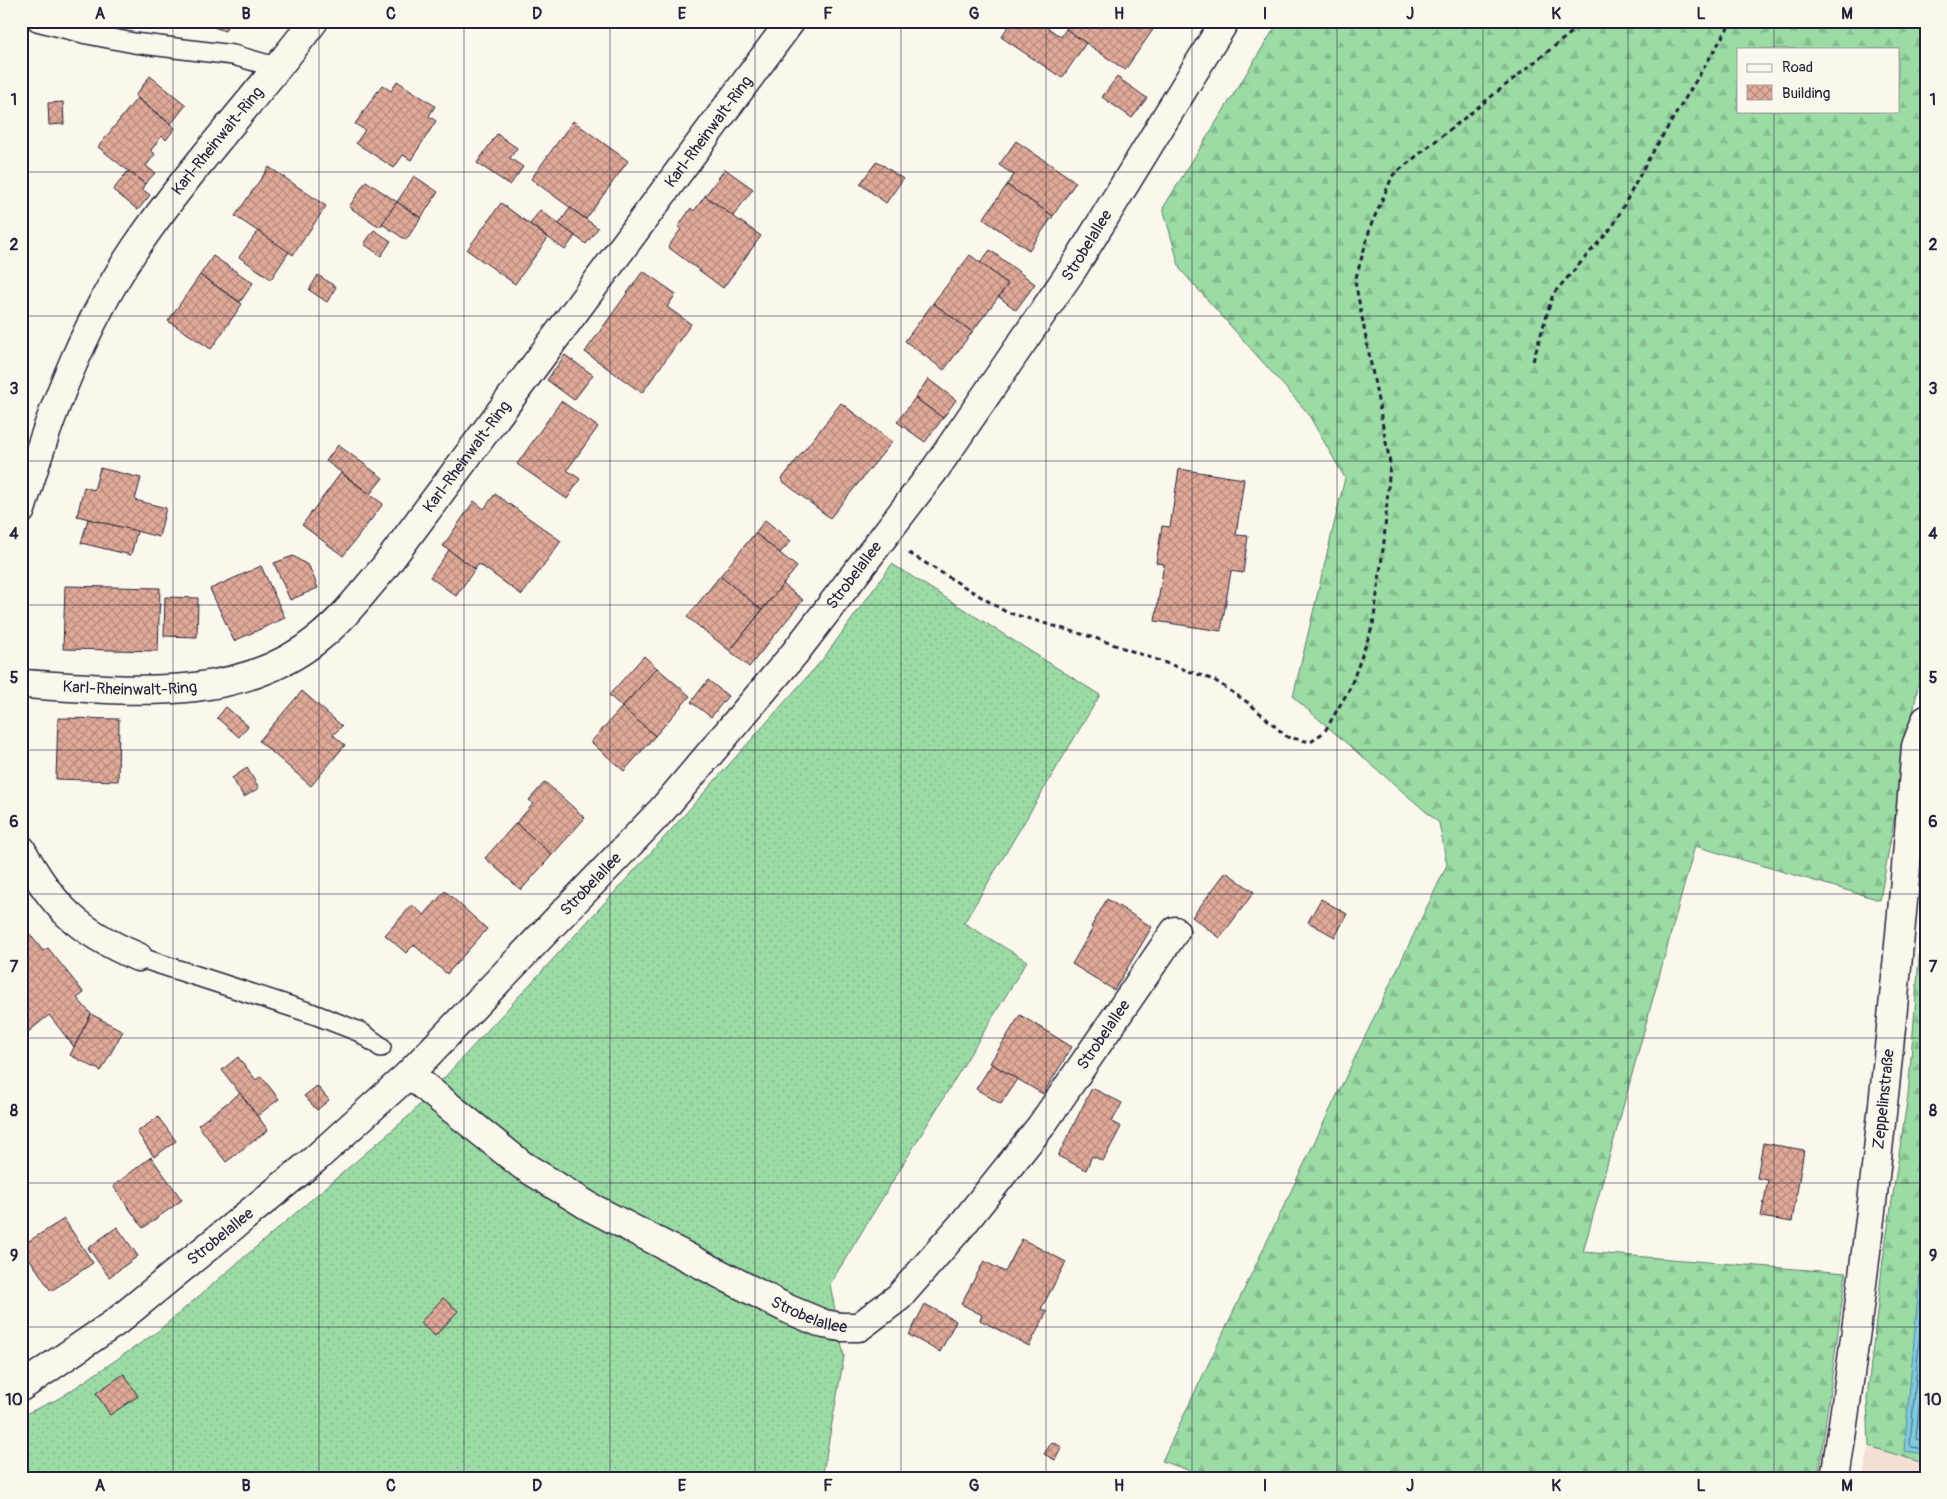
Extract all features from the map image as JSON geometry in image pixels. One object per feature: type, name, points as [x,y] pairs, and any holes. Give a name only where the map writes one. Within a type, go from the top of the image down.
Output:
[{"type":"street","name":"Karl-Rheinwalt-Ring","points":[[21,510],[30,452],[94,317],[133,251],[180,185],[279,68],[314,21]]},
{"type":"street","name":"Karl-Rheinwalt-Ring","points":[[21,684],[138,690],[200,687],[246,677],[286,659],[318,639],[350,609],[384,568],[791,21]]},
{"type":"street","name":"Strobelallee","points":[[21,1387],[116,1322],[314,1160],[409,1074],[662,810],[794,654],[936,468],[1074,267],[1225,21]]},
{"type":"street","name":"Zeppelinstraße","points":[[1835,1478],[1852,1369],[1889,1064],[1916,746],[1926,720]]},
{"type":"street","points":[[21,849],[52,898],[70,918],[92,934],[138,956]]},
{"type":"street","name":"Strobelallee","points":[[409,1074],[522,1165],[590,1207],[788,1309],[824,1324],[841,1327],[859,1327],[899,1297],[968,1218],[1041,1126],[1175,931]]},
{"type":"lane","points":[[37,21],[87,34],[134,43],[233,55],[279,68]]},
{"type":"lane","points":[[138,956],[311,1013],[360,1032],[381,1048]]},
{"type":"path","points":[[883,537],[1006,612],[1095,638],[1214,680],[1250,704],[1287,737],[1311,742],[1325,731],[1350,688],[1373,625],[1384,542],[1390,463],[1355,281],[1371,225],[1393,175],[1586,21]]},
{"type":"path","points":[[1532,361],[1553,294],[1613,226],[1648,160],[1732,21]]},
{"type":"shaded area","points":[[1869,1446],[1926,1464],[1926,1478],[1863,1478]]},
{"type":"green space","points":[[1279,21],[1926,21],[1926,640],[1880,900],[1695,846],[1583,1252],[1846,1273],[1818,1478],[1211,1478],[1162,1461],[1447,865],[1439,823],[1293,697],[1345,478],[1307,412],[1180,269],[1163,208]]},
{"type":"green space","points":[[892,564],[1100,695],[964,923],[1027,961],[830,1284],[844,1357],[822,1478],[21,1478],[21,1416],[60,1398],[157,1332],[410,1115],[654,849],[823,659]]},
{"type":"green space","points":[[1926,871],[1926,1464],[1869,1446],[1867,1398],[1883,1260],[1908,1095]]},
{"type":"water","points":[[1926,1206],[1926,1454],[1904,1451]]},
{"type":"building","points":[[197,21],[229,21],[225,31]]},
{"type":"building","points":[[1012,21],[1038,21],[1061,37],[1066,29],[1086,43],[1062,78],[1001,37]]},
{"type":"building","points":[[1071,21],[1159,21],[1125,70],[1066,29]]},
{"type":"building","points":[[150,76],[186,105],[171,124],[135,96]]},
{"type":"building","points":[[1117,77],[1147,98],[1132,118],[1102,97]]},
{"type":"building","points":[[397,81],[435,106],[429,116],[436,121],[411,160],[403,155],[394,168],[356,143],[365,130],[355,124],[382,85],[391,91]]},
{"type":"building","points":[[137,98],[175,128],[166,140],[162,136],[151,150],[155,154],[146,166],[155,173],[145,184],[98,147]]},
{"type":"building","points":[[63,102],[64,124],[49,125],[48,103]]},
{"type":"building","points":[[573,121],[628,161],[586,219],[531,179]]},
{"type":"building","points":[[497,134],[517,148],[510,158],[523,167],[510,185],[477,163]]},
{"type":"building","points":[[1016,141],[1076,182],[1053,216],[1007,185],[1014,175],[999,165]]},
{"type":"building","points":[[877,161],[903,179],[886,203],[860,184]]},
{"type":"building","points":[[269,167],[326,206],[293,255],[235,216]]},
{"type":"building","points":[[725,169],[753,189],[733,216],[705,196]]},
{"type":"building","points":[[128,171],[145,184],[142,189],[150,195],[138,210],[113,190]]},
{"type":"building","points":[[414,176],[438,192],[421,218],[397,202]]},
{"type":"building","points":[[366,181],[397,202],[380,227],[349,207]]},
{"type":"building","points":[[1007,185],[1053,216],[1029,250],[983,219]]},
{"type":"building","points":[[705,196],[761,236],[723,288],[668,247],[681,229],[678,227],[691,208],[694,211]]},
{"type":"building","points":[[397,202],[421,218],[406,240],[382,224]]},
{"type":"building","points":[[501,203],[548,238],[515,284],[467,250]]},
{"type":"building","points":[[570,208],[598,228],[586,244],[559,224]]},
{"type":"building","points":[[540,210],[575,236],[565,250],[530,224]]},
{"type":"building","points":[[374,230],[391,241],[381,256],[364,244]]},
{"type":"building","points":[[258,231],[289,252],[271,279],[239,257]]},
{"type":"building","points":[[990,250],[1035,284],[1016,310],[999,297],[1008,284],[980,263]]},
{"type":"building","points":[[970,255],[1008,284],[972,332],[933,303]]},
{"type":"building","points":[[213,256],[253,283],[240,302],[200,275]]},
{"type":"building","points":[[643,271],[676,294],[667,307],[691,324],[642,393],[585,352]]},
{"type":"building","points":[[200,275],[242,304],[211,349],[168,321]]},
{"type":"building","points":[[318,275],[336,287],[327,302],[309,290]]},
{"type":"building","points":[[933,303],[972,332],[944,370],[905,341]]},
{"type":"building","points":[[565,355],[593,375],[574,400],[547,380]]},
{"type":"building","points":[[928,379],[956,400],[943,418],[915,398]]},
{"type":"building","points":[[915,398],[943,418],[925,442],[897,422]]},
{"type":"building","points":[[561,401],[598,427],[567,470],[580,479],[567,499],[517,464]]},
{"type":"building","points":[[841,403],[892,442],[830,518],[781,480]]},
{"type":"building","points":[[338,445],[383,478],[370,494],[326,461]]},
{"type":"building","points":[[100,468],[141,478],[135,500],[166,508],[159,537],[77,516],[84,487],[94,490]]},
{"type":"building","points":[[1179,469],[1244,479],[1236,535],[1248,536],[1243,573],[1231,571],[1221,631],[1155,621],[1164,564],[1156,563],[1162,526],[1170,527]]},
{"type":"building","points":[[341,473],[383,504],[343,556],[302,525]]},
{"type":"building","points":[[495,494],[561,541],[522,595],[479,564],[475,569],[443,546],[474,501],[484,509]]},
{"type":"building","points":[[88,519],[137,531],[131,555],[81,543]]},
{"type":"building","points":[[765,520],[791,541],[780,553],[755,533]]},
{"type":"building","points":[[755,533],[797,567],[762,610],[720,576]]},
{"type":"building","points":[[449,550],[475,569],[456,596],[430,577]]},
{"type":"building","points":[[293,556],[309,566],[318,588],[290,600],[274,563]]},
{"type":"building","points":[[261,566],[285,618],[234,641],[210,589]]},
{"type":"building","points":[[720,576],[762,610],[730,651],[687,617]]},
{"type":"building","points":[[783,584],[803,600],[749,667],[730,651]]},
{"type":"building","points":[[65,586],[160,588],[158,651],[63,649]]},
{"type":"building","points":[[165,597],[198,598],[197,637],[164,636]]},
{"type":"building","points":[[644,656],[657,668],[622,707],[609,695]]},
{"type":"building","points":[[657,668],[690,696],[655,736],[622,707]]},
{"type":"building","points":[[708,680],[728,696],[711,717],[691,702]]},
{"type":"building","points":[[302,691],[342,726],[333,735],[345,745],[311,786],[259,741]]},
{"type":"building","points":[[226,707],[248,726],[239,737],[217,718]]},
{"type":"building","points":[[622,707],[655,736],[624,771],[591,742]]},
{"type":"building","points":[[58,718],[119,719],[118,781],[56,779]]},
{"type":"building","points":[[247,768],[259,788],[244,797],[232,778]]},
{"type":"building","points":[[545,782],[585,818],[552,855],[516,823],[533,804],[529,800]]},
{"type":"building","points":[[516,823],[552,855],[521,890],[485,858]]},
{"type":"building","points":[[1226,872],[1254,892],[1220,938],[1192,917]]},
{"type":"building","points":[[445,891],[487,929],[447,974],[414,945],[406,953],[385,935],[412,905],[424,915]]},
{"type":"building","points":[[1107,899],[1152,927],[1114,990],[1072,964]]},
{"type":"building","points":[[1321,899],[1347,914],[1335,937],[1308,922]]},
{"type":"building","points":[[28,932],[43,951],[48,948],[84,993],[77,998],[91,1014],[74,1047],[49,1015],[28,1032],[21,1024],[21,937]]},
{"type":"building","points":[[91,1014],[123,1031],[101,1071],[70,1055]]},
{"type":"building","points":[[1020,1015],[1072,1047],[1043,1094],[990,1063]]},
{"type":"building","points":[[238,1057],[256,1080],[261,1076],[279,1099],[257,1116],[222,1070]]},
{"type":"building","points":[[992,1064],[1017,1079],[1001,1104],[976,1089]]},
{"type":"building","points":[[317,1086],[329,1100],[317,1110],[304,1096]]},
{"type":"building","points":[[1092,1088],[1122,1103],[1112,1122],[1121,1127],[1103,1161],[1092,1156],[1086,1170],[1058,1156]]},
{"type":"building","points":[[240,1093],[268,1130],[226,1162],[198,1125]]},
{"type":"building","points":[[158,1117],[176,1141],[154,1157],[137,1132]]},
{"type":"building","points":[[1763,1143],[1804,1150],[1792,1222],[1761,1217],[1768,1180],[1757,1178]]},
{"type":"building","points":[[151,1157],[182,1200],[143,1228],[113,1186]]},
{"type":"building","points":[[64,1219],[93,1263],[51,1291],[21,1246]]},
{"type":"building","points":[[117,1227],[138,1256],[109,1277],[88,1248]]},
{"type":"building","points":[[1022,1239],[1066,1262],[1041,1309],[1047,1312],[1029,1346],[980,1320],[982,1315],[961,1304],[984,1261],[1005,1272]]},
{"type":"building","points":[[443,1298],[458,1311],[435,1336],[420,1323]]},
{"type":"building","points":[[925,1304],[956,1321],[940,1352],[909,1335]]},
{"type":"building","points":[[124,1374],[138,1396],[110,1415],[96,1393]]},
{"type":"building","points":[[1052,1442],[1062,1447],[1055,1460],[1044,1454]]}]
